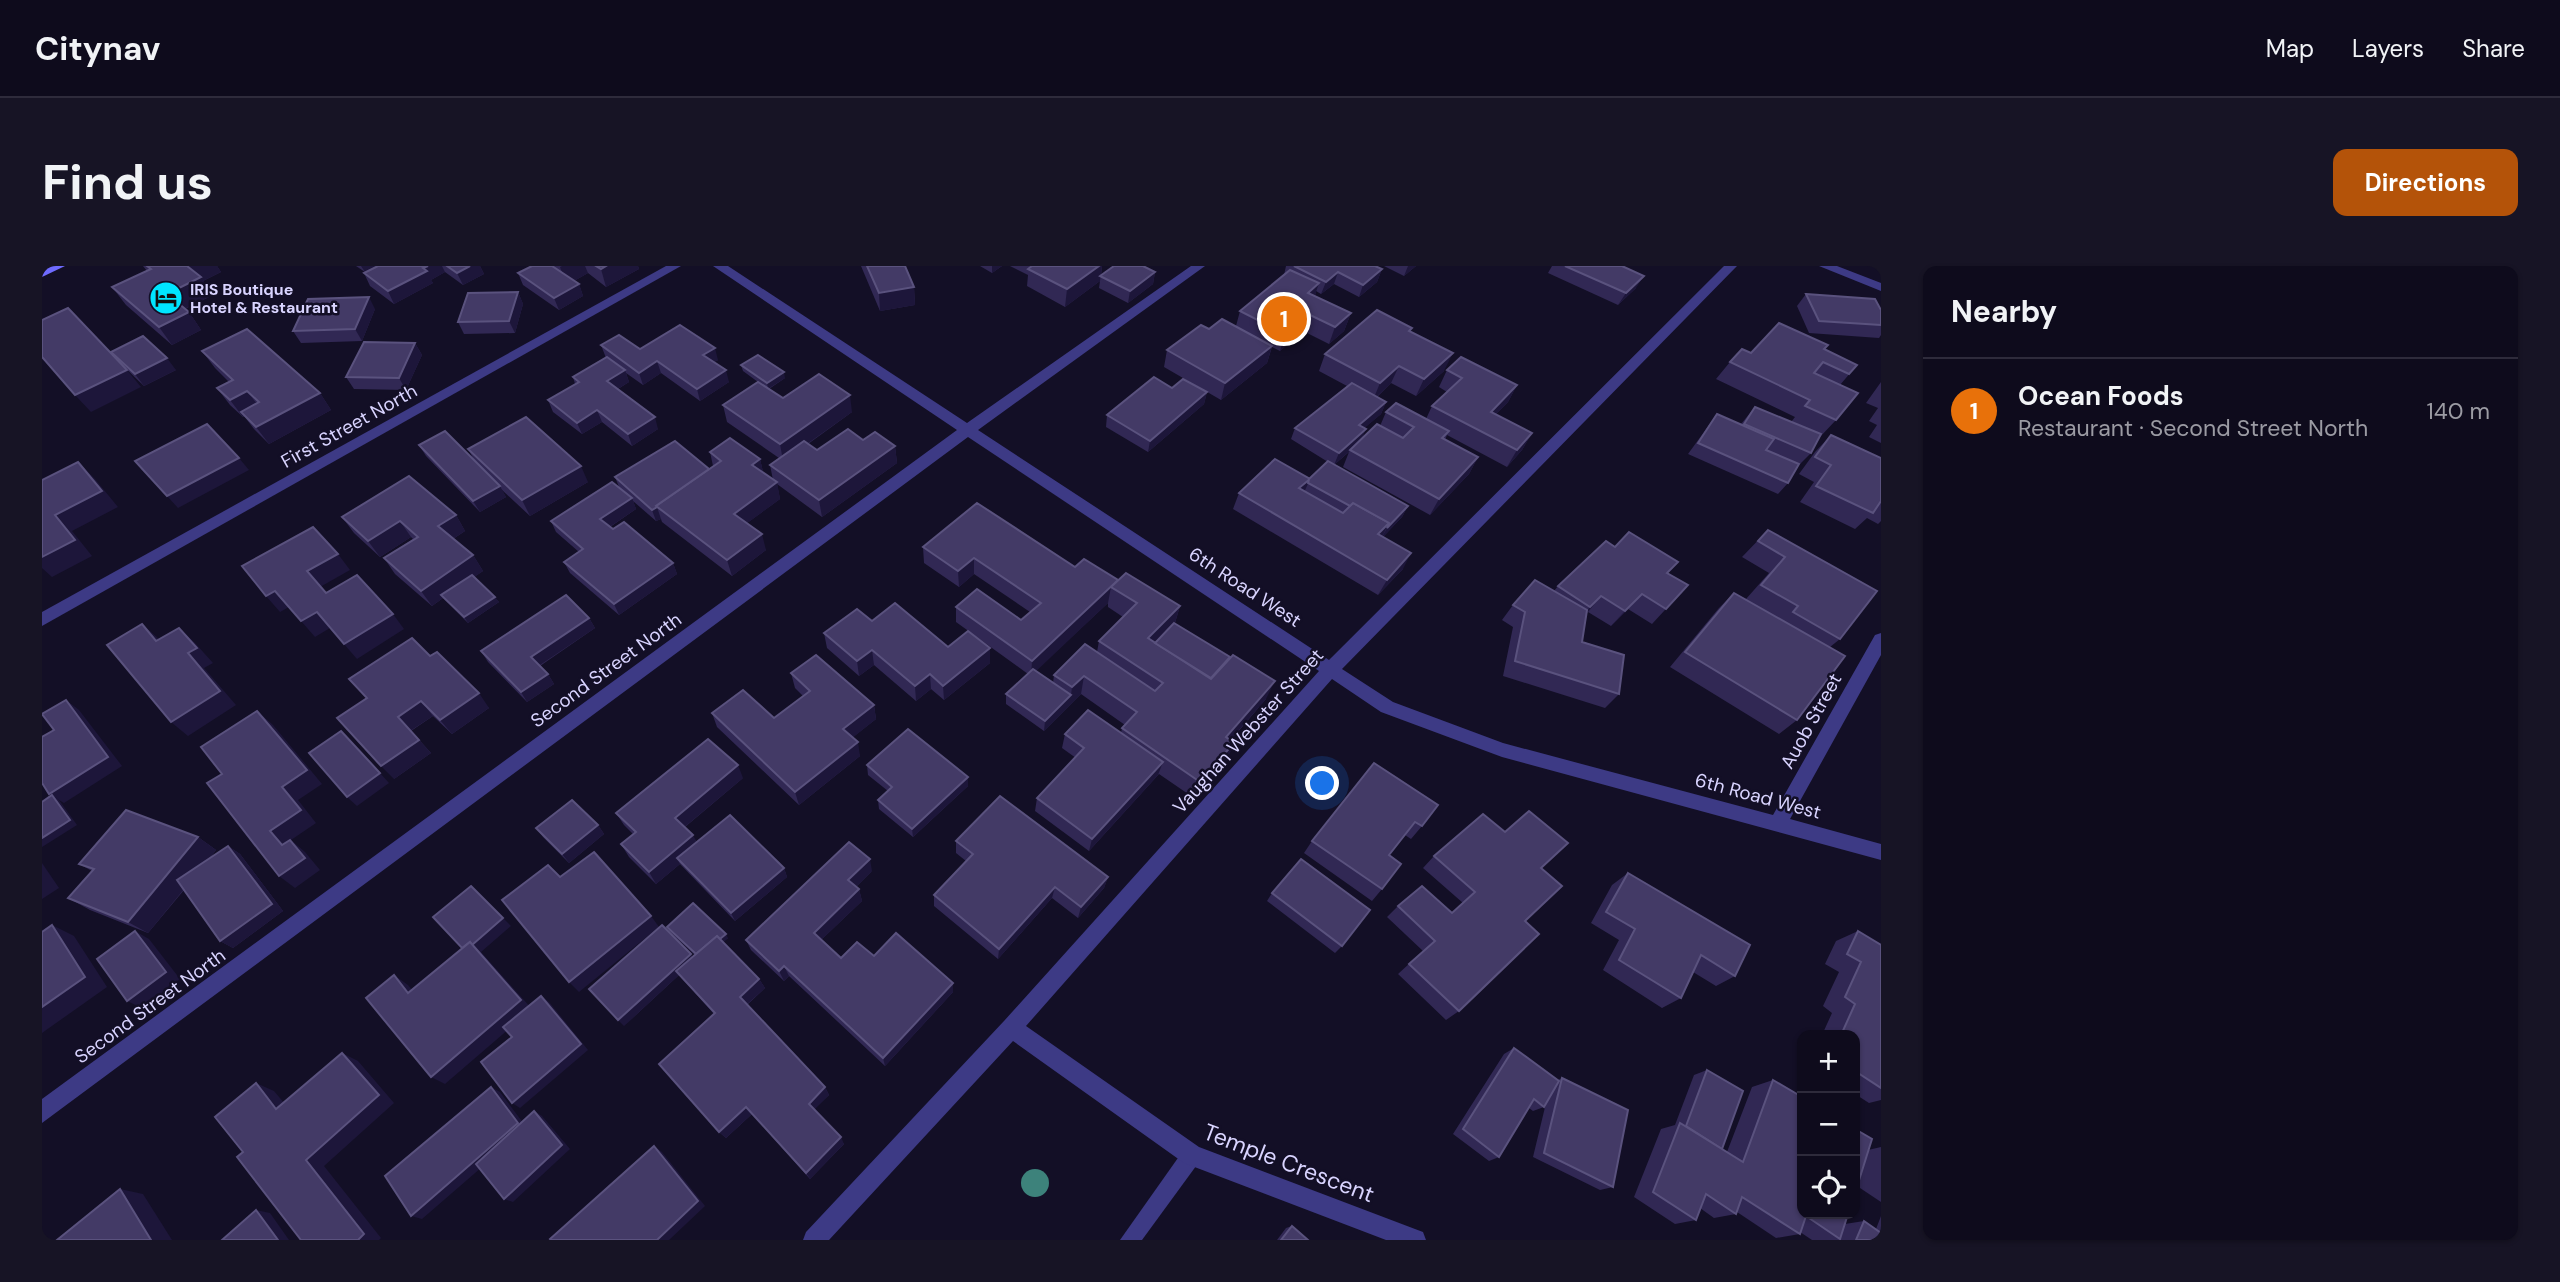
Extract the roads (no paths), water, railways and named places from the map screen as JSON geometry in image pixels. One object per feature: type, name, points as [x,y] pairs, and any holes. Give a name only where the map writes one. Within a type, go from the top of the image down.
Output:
[{"type":"street","points":[[42,273],[59,266]]},
{"type":"street","name":"First Street North","points":[[42,621],[675,266]]},
{"type":"street","name":"6th Road West","points":[[719,266],[966,431],[1332,668],[1387,707],[1502,750],[1779,822],[1881,852]]},
{"type":"street","name":"Second Street North","points":[[42,1112],[966,431],[1199,266]]},
{"type":"street","name":"Vaughan Webster Street","points":[[814,1240],[1011,1028],[1332,668],[1731,266]]},
{"type":"street","points":[[1825,266],[1881,288]]},
{"type":"street","name":"Auob Street","points":[[1779,822],[1881,640]]},
{"type":"street","name":"Temple Crescent","points":[[1011,1028],[1192,1155],[1415,1240]]},
{"type":"lane","points":[[1130,1240],[1192,1155]]},
{"type":"place","name":"IRIS Boutique Hotel & Restaurant","points":[[166,298]]},
{"type":"place","name":"Ocean Foods","points":[[1284,319]]}]
